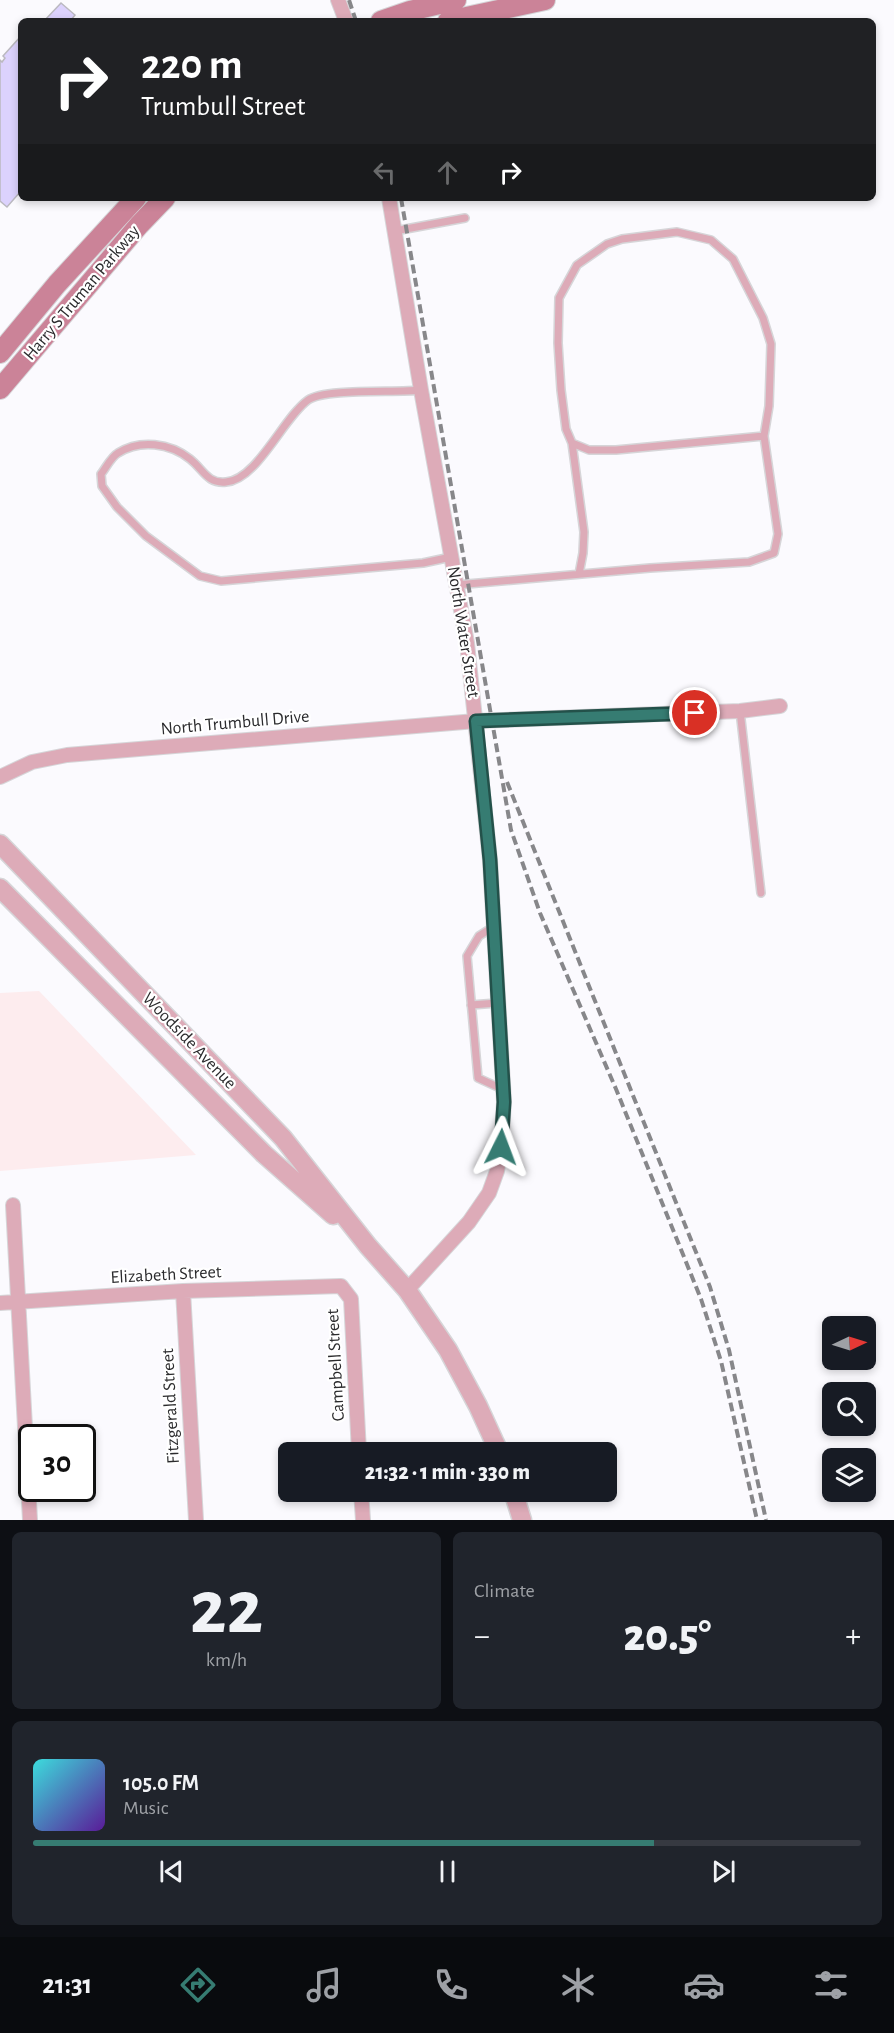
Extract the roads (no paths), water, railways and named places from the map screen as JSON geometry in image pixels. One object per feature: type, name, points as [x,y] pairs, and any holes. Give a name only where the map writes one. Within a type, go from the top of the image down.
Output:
[{"type":"main road","points":[[390,18],[456,0]]},
{"type":"main road","points":[[462,18],[545,0]]},
{"type":"main road","name":"Harry S Truman Parkway","points":[[0,353],[57,284],[133,201]]},
{"type":"main road","name":"Harry S Truman Parkway","points":[[0,389],[139,225],[162,201]]},
{"type":"street","points":[[338,0],[345,18]]},
{"type":"street","name":"North Water Street","points":[[390,201],[467,643],[490,860],[503,1090],[501,1147],[497,1171],[489,1193],[469,1222],[407,1290]]},
{"type":"street","name":"North Trumbull Drive","points":[[0,777],[32,762],[67,754],[476,721],[740,711],[780,706]]},
{"type":"street","name":"Woodside Avenue","points":[[0,844],[283,1138],[368,1246],[407,1290],[448,1350],[494,1442]]},
{"type":"street","name":"Woodside Avenue","points":[[0,888],[264,1154],[368,1246]]},
{"type":"street","points":[[13,1205],[30,1520]]},
{"type":"street","name":"Elizabeth Street","points":[[0,1303],[183,1291],[334,1285]]},
{"type":"street","name":"Campbell Street","points":[[334,1285],[341,1286],[351,1299],[358,1442]]},
{"type":"street","name":"Fitzgerald Street","points":[[183,1291],[196,1520]]},
{"type":"street","points":[[362,1502],[363,1520]]},
{"type":"street","points":[[516,1502],[522,1520]]},
{"type":"lane","points":[[395,231],[465,218]]},
{"type":"lane","points":[[456,585],[749,562],[774,553],[778,534],[764,436],[769,406],[771,344],[763,318],[733,259],[711,240],[677,232],[622,239],[607,244],[577,265],[560,298],[558,343],[561,390],[566,429],[572,443],[585,532],[579,574]]},
{"type":"lane","points":[[421,390],[344,392],[310,399],[296,412],[260,459],[234,481],[224,483],[207,478],[192,460],[176,450],[160,445],[137,445],[117,454],[101,474],[102,486],[117,507],[146,536],[200,576],[221,581],[423,563],[451,557]]},
{"type":"lane","points":[[572,443],[589,450],[616,450],[764,436]]},
{"type":"lane","points":[[740,711],[761,893]]},
{"type":"lane","points":[[493,927],[479,936],[467,956],[478,1078],[503,1090]]},
{"type":"lane","points":[[471,1005],[497,1003]]},
{"type":"railway","points":[[349,0],[355,18]]},
{"type":"railway","points":[[402,201],[511,830],[540,913],[616,1089],[701,1299],[721,1361],[757,1520]]},
{"type":"railway","points":[[507,782],[710,1287],[729,1350],[766,1520]]}]
